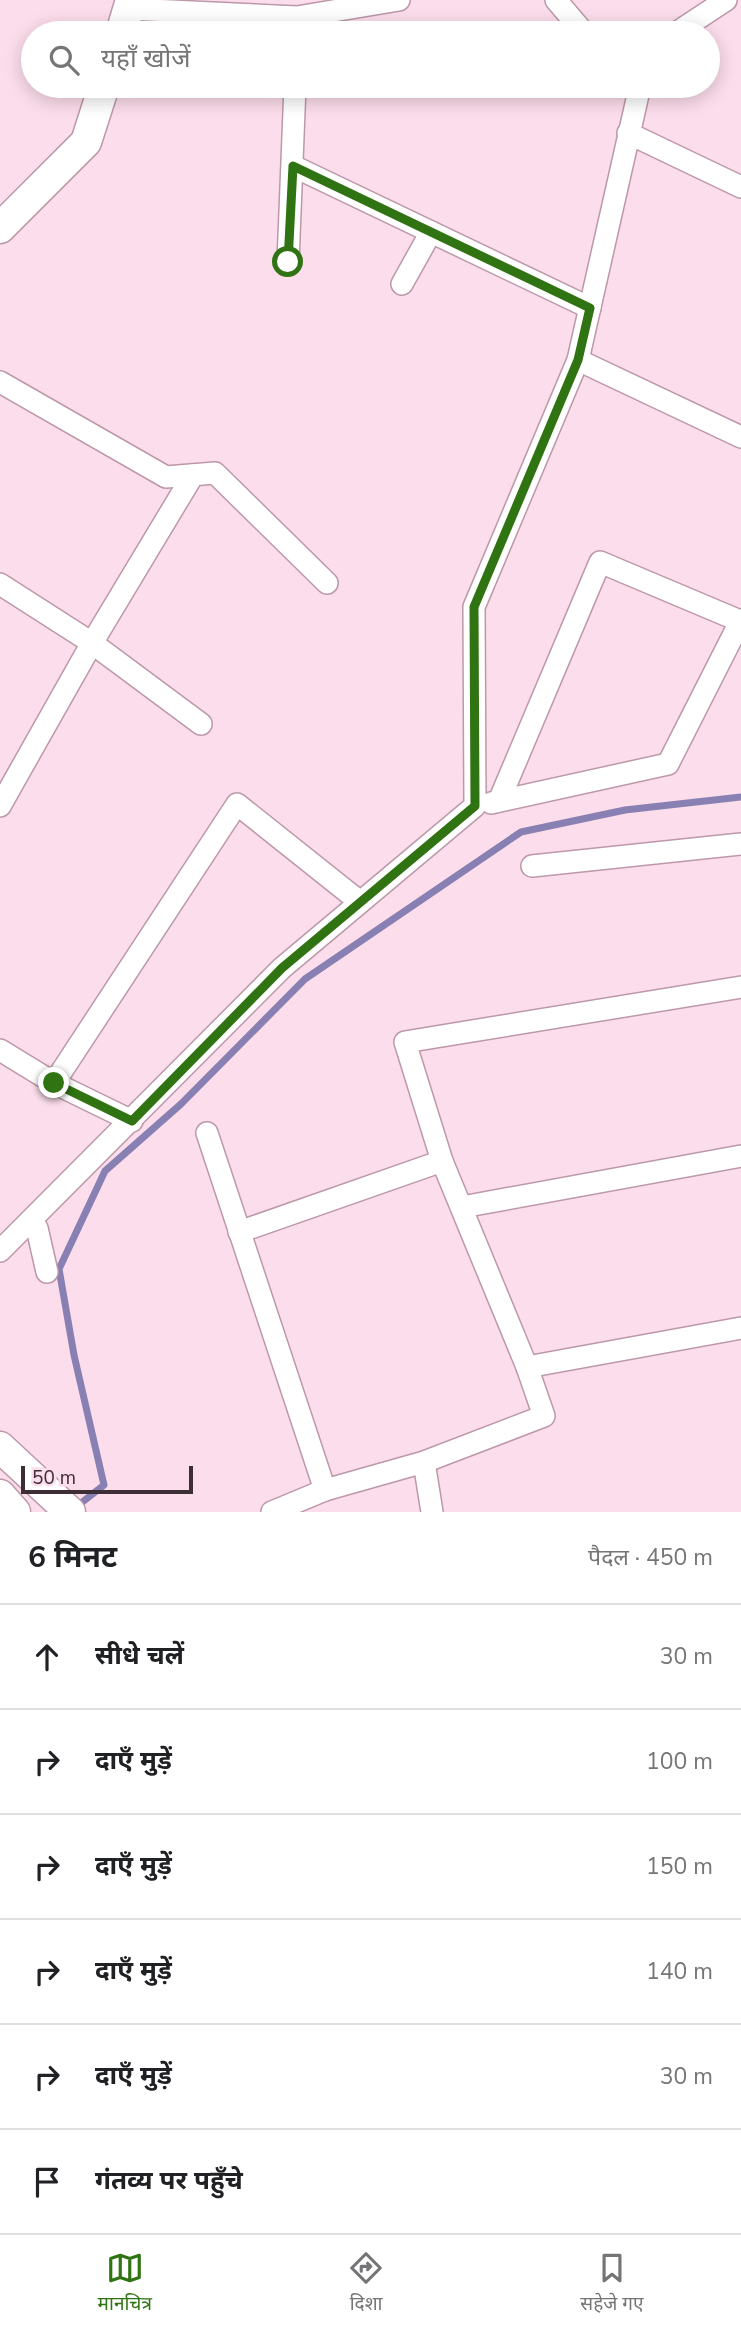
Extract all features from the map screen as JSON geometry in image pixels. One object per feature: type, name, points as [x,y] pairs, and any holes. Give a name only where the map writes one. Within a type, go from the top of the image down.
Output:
[{"type":"street","points":[[313,21],[399,0]]},
{"type":"street","points":[[556,0],[573,21]]},
{"type":"street","points":[[573,0],[578,21]]},
{"type":"street","points":[[694,21],[726,0]]},
{"type":"street","points":[[127,14],[235,21]]},
{"type":"street","points":[[0,228],[86,142],[100,98]]},
{"type":"street","points":[[288,262],[295,98]]},
{"type":"street","points":[[475,806],[474,607],[578,360],[635,98]]},
{"type":"street","points":[[628,133],[741,187]]},
{"type":"street","points":[[293,166],[590,308]]},
{"type":"street","points":[[402,284],[431,232]]},
{"type":"street","points":[[578,360],[741,437]]},
{"type":"street","points":[[0,382],[166,477],[215,473],[327,583]]},
{"type":"street","points":[[0,806],[92,643],[193,475]]},
{"type":"street","points":[[0,1251],[282,968],[475,806],[499,801],[668,764],[738,632],[600,562],[499,801]]},
{"type":"street","points":[[0,584],[92,643],[201,724]]},
{"type":"street","points":[[54,1083],[237,804],[360,902]]},
{"type":"street","points":[[532,866],[741,844]]},
{"type":"street","points":[[272,1512],[325,1490],[424,1462],[544,1416],[527,1367],[442,1161],[405,1042],[741,987]]},
{"type":"street","points":[[0,1050],[54,1083],[132,1121]]},
{"type":"street","points":[[207,1133],[325,1490]]},
{"type":"street","points":[[463,1208],[741,1156]]},
{"type":"street","points":[[239,1232],[442,1161]]},
{"type":"street","points":[[30,1223],[37,1228],[47,1272]]},
{"type":"street","points":[[527,1367],[741,1328]]},
{"type":"street","points":[[0,1447],[70,1512]]},
{"type":"street","points":[[424,1462],[432,1512]]},
{"type":"street","points":[[0,1495],[15,1512]]},
{"type":"waterway","points":[[76,1507],[104,1485],[74,1355],[59,1269],[105,1171],[181,1104],[305,979],[521,832],[625,810],[741,797]]},
{"type":"route","points":[[54,1083],[132,1121],[282,968],[475,806],[474,607],[578,360],[590,308],[293,166],[288,262]]}]
